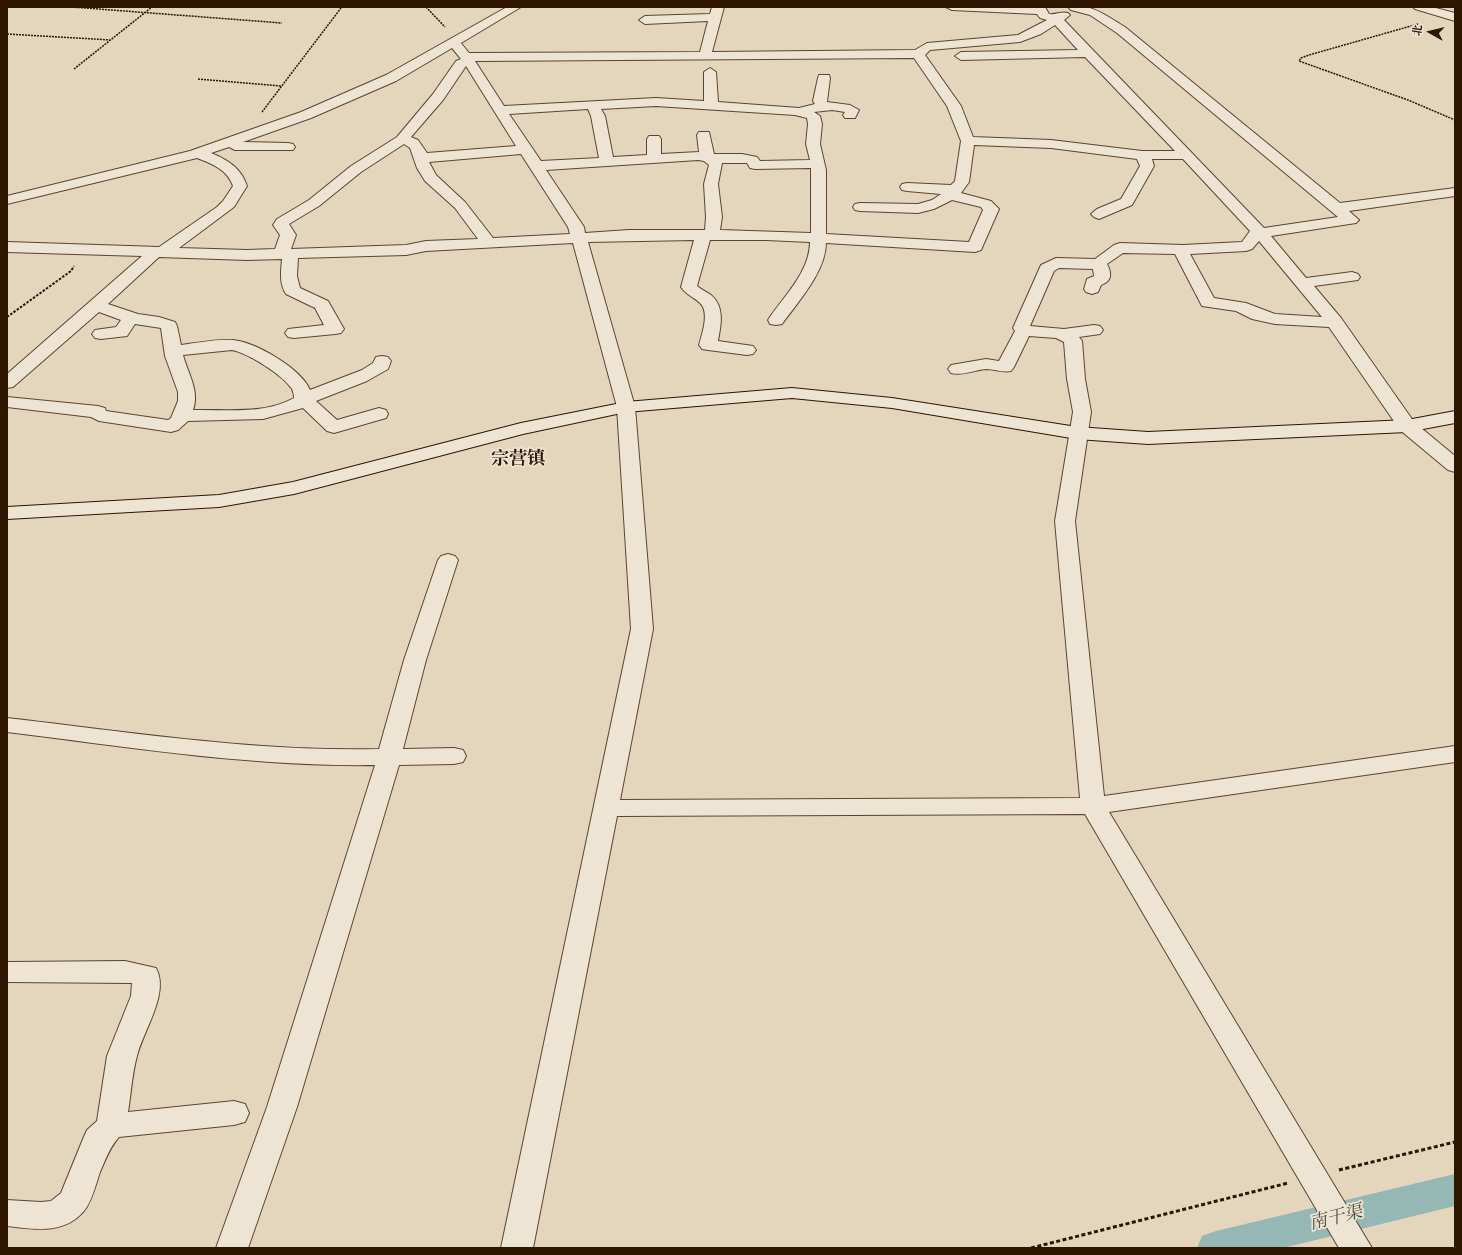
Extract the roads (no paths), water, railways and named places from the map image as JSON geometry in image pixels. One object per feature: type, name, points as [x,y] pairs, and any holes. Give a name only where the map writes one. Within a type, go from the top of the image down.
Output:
[{"type":"street","points":[[9,195],[198,153],[306,115],[391,78],[461,50],[514,7]]},
{"type":"street","points":[[952,7],[1040,9],[1044,16],[1056,19],[1261,234],[1335,322],[1406,426],[1455,466]]},
{"type":"street","points":[[1419,7],[1452,16]]},
{"type":"street","points":[[919,55],[927,47],[1020,38],[1037,31],[1076,8],[1094,13],[1121,30],[1351,220],[1255,234],[1250,243],[1246,246],[1179,249],[1120,248],[1103,259],[1099,264]]},
{"type":"street","points":[[645,20],[717,12],[705,56]]},
{"type":"street","points":[[461,50],[705,56],[919,55],[1017,61],[1089,53]]},
{"type":"street","points":[[461,50],[576,227],[626,407],[642,629],[517,1248]]},
{"type":"street","points":[[294,333],[335,329],[322,305],[292,291],[286,254],[288,235],[281,226],[282,222],[314,203],[356,170],[402,140],[438,97],[460,64],[461,50]]},
{"type":"street","points":[[860,207],[919,208],[934,206],[940,202],[942,198],[953,192],[962,182],[968,142],[954,106],[919,55]]},
{"type":"street","points":[[710,72],[711,105]]},
{"type":"street","points":[[824,78],[820,101],[824,106]]},
{"type":"street","points":[[500,110],[593,106],[606,103],[656,102],[799,112],[813,116],[815,124],[813,144],[817,164],[818,252],[805,280],[776,320]]},
{"type":"street","points":[[593,106],[598,116],[607,161]]},
{"type":"street","points":[[799,112],[824,106],[848,108],[852,110],[850,115]]},
{"type":"street","points":[[704,135],[709,161],[716,164],[711,184],[714,217],[689,287],[692,292],[706,299],[712,305],[713,328],[708,344],[747,350]]},
{"type":"street","points":[[654,139],[654,158]]},
{"type":"street","points":[[402,140],[408,140],[417,146],[426,172],[436,184],[460,205],[480,228],[488,242]]},
{"type":"street","points":[[968,142],[1051,144],[1143,155],[1187,155]]},
{"type":"street","points":[[222,145],[288,147]]},
{"type":"street","points":[[7,383],[96,306],[155,251],[226,207],[240,186],[235,172],[198,153]]},
{"type":"street","points":[[1099,214],[1109,207],[1121,205],[1127,202],[1147,166],[1143,155]]},
{"type":"street","points":[[421,158],[531,158],[607,161],[707,156],[712,158],[746,158],[752,160],[755,165],[817,164]]},
{"type":"street","points":[[7,247],[247,255],[286,254],[368,257],[426,246],[488,242],[629,235],[766,235],[975,247],[991,210],[986,204],[953,192],[907,187]]},
{"type":"street","points":[[1336,208],[1448,193],[1455,203]]},
{"type":"street","points":[[1179,249],[1187,260],[1198,289],[1208,302],[1213,304],[1235,306],[1258,315],[1275,319],[1335,322]]},
{"type":"street","points":[[1024,330],[1021,328],[1047,268],[1050,265],[1056,263],[1099,264]]},
{"type":"street","points":[[1092,289],[1093,282],[1102,279],[1103,273],[1099,264]]},
{"type":"street","points":[[1302,283],[1352,277]]},
{"type":"street","points":[[7,402],[98,412],[99,415],[112,418],[171,426],[179,421],[187,401],[187,392],[183,384],[173,351],[169,326],[159,321],[131,318],[96,306]]},
{"type":"street","points":[[101,334],[121,332],[131,318]]},
{"type":"street","points":[[1024,330],[1065,334],[1094,330]]},
{"type":"street","points":[[957,369],[986,364],[1005,367],[1024,330]]},
{"type":"street","points":[[1065,334],[1073,341],[1076,379],[1082,412],[1077,433],[1065,521],[1093,806],[1353,1244]]},
{"type":"street","points":[[173,351],[232,345],[247,348],[287,373],[301,388],[304,400],[334,427],[379,414]]},
{"type":"street","points":[[182,416],[208,415],[225,417],[249,415],[292,406],[322,391],[350,383],[382,365],[382,361]]},
{"type":"street","points":[[7,513],[219,501],[286,490],[521,429],[626,407],[792,393],[892,403],[1077,433],[1148,438],[1406,426],[1455,417]]},
{"type":"street","points":[[232,1248],[282,1107],[389,758],[415,660],[448,560]]},
{"type":"street","points":[[7,725],[234,752],[337,758],[454,756]]},
{"type":"street","points":[[606,808],[1093,806],[1455,754]]},
{"type":"street","points":[[7,972],[125,970],[146,975],[145,996],[122,1056],[111,1126],[98,1139],[73,1201],[59,1214],[40,1216],[7,1213]]},
{"type":"street","points":[[111,1126],[234,1113]]},
{"type":"waterway","name":"南干渠","points":[[1216,1248],[1455,1190]]},
{"type":"district","name":"宗营镇","points":[[518,460]]}]
